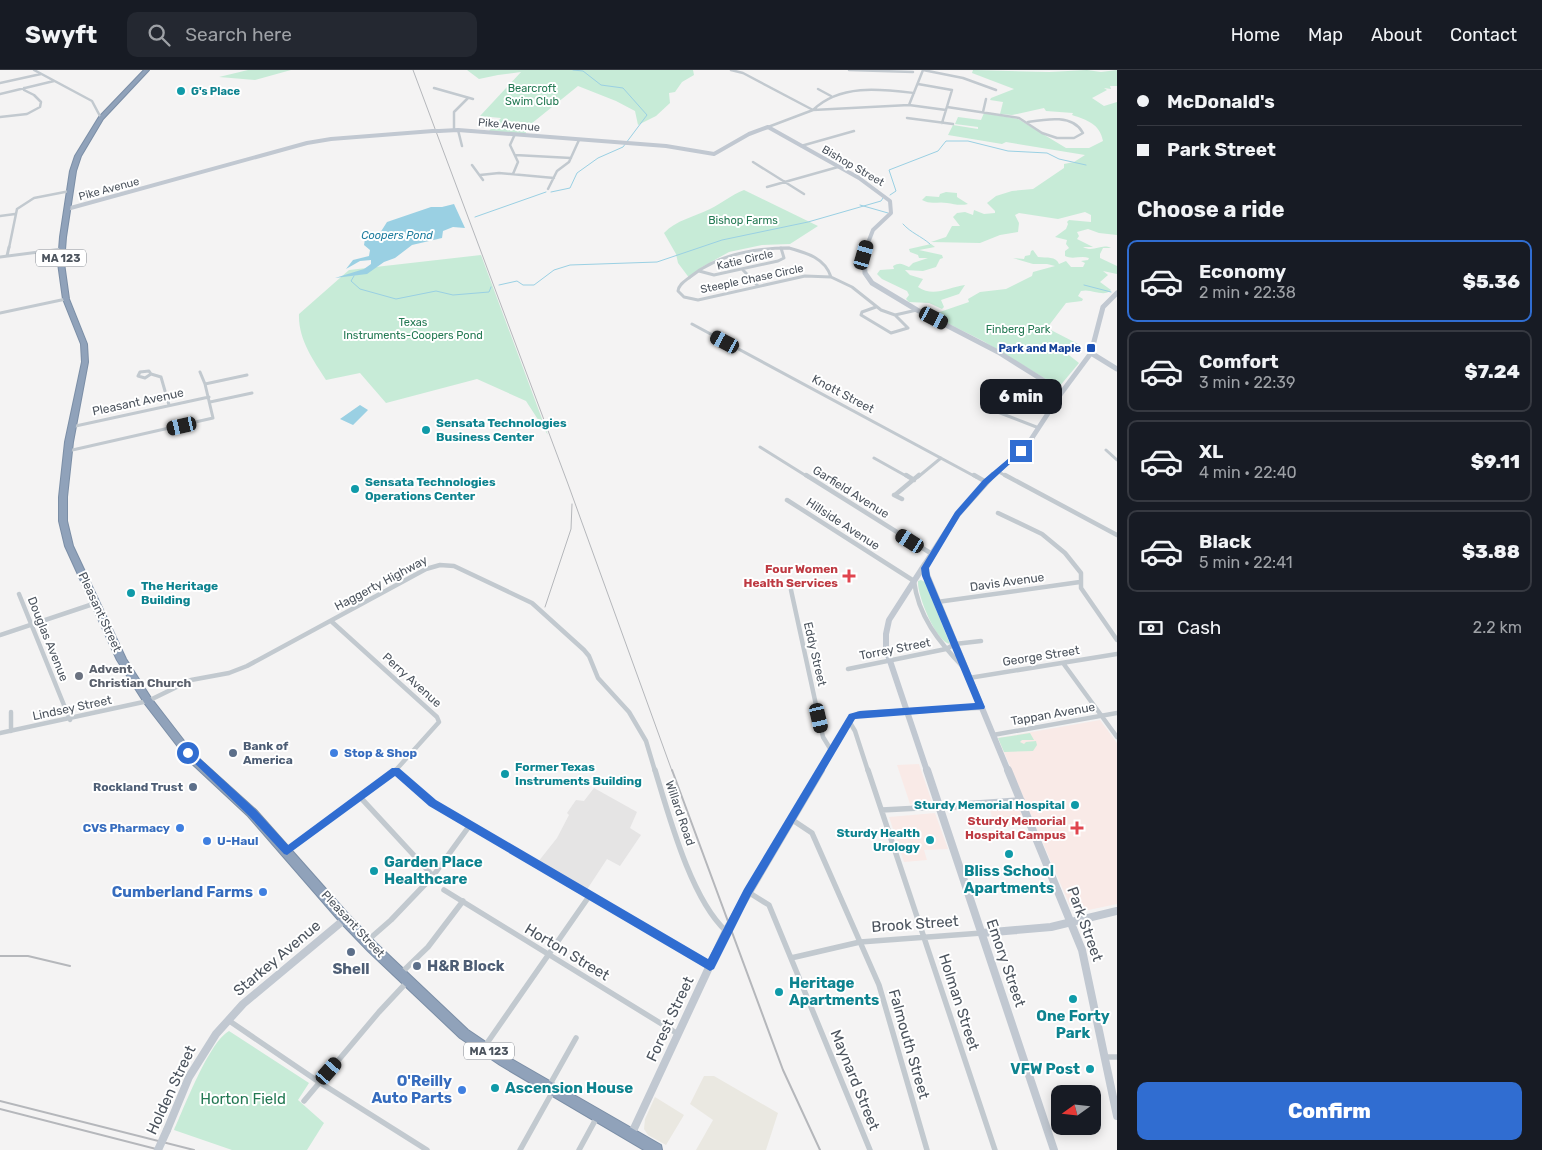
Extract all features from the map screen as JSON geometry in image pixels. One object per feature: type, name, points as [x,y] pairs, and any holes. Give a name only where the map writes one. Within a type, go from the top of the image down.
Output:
[{"type":"highway","name":"MA 123","points":[[103,115],[147,70]]},
{"type":"highway","name":"Pleasant Street","points":[[103,115],[76,161],[62,250],[61,263],[66,300],[84,344],[85,362],[71,427],[63,496],[63,521],[69,546],[122,660],[148,701],[192,758],[252,813],[367,941],[464,1034],[484,1048],[656,1150]]},
{"type":"main road","name":"Pike Avenue","points":[[67,209],[312,142],[456,130],[666,146],[714,154],[743,136],[768,126]]},
{"type":"main road","name":"Bishop Street","points":[[768,126],[882,193],[890,201],[891,213],[873,230],[864,255],[866,273],[872,283],[917,310],[998,352],[1062,392]]},
{"type":"main road","points":[[926,563],[958,514],[997,471],[1028,444],[1062,392],[1091,353],[1103,307],[1117,293]]},
{"type":"main road","points":[[1091,353],[1117,368]]},
{"type":"main road","name":"Emory Street","points":[[926,563],[888,624],[885,638],[889,660],[1054,1150]]},
{"type":"main road","name":"Park Street","points":[[926,563],[925,572],[928,580],[1084,954],[1117,1116]]},
{"type":"main road","points":[[914,580],[921,578],[928,580]]},
{"type":"main road","points":[[849,721],[858,714],[981,707]]},
{"type":"main road","name":"Forest Street","points":[[631,1136],[726,931],[849,721]]},
{"type":"main road","points":[[939,807],[1021,801]]},
{"type":"main road","name":"Brook Street","points":[[982,933],[1042,929],[1117,911]]},
{"type":"main road","name":"Starkey Avenue","points":[[228,1020],[242,1004],[345,918]]},
{"type":"main road","name":"Holden Street","points":[[158,1150],[189,1077],[205,1049],[228,1020]]},
{"type":"street","points":[[34,70],[92,101],[103,115]]},
{"type":"street","points":[[731,70],[743,73],[813,110],[831,96],[849,92],[872,90],[914,93]]},
{"type":"street","points":[[849,70],[922,71],[954,76],[996,90]]},
{"type":"street","points":[[907,70],[913,72]]},
{"type":"street","points":[[909,105],[922,71]]},
{"type":"street","points":[[954,76],[956,72]]},
{"type":"street","points":[[0,83],[41,74]]},
{"type":"street","points":[[0,94],[54,81]]},
{"type":"street","points":[[918,84],[952,90],[942,123]]},
{"type":"street","points":[[0,116],[26,114],[40,107],[41,102],[38,98],[24,90],[24,88]]},
{"type":"street","points":[[434,88],[473,99]]},
{"type":"street","points":[[818,89],[831,96]]},
{"type":"street","points":[[462,146],[456,130],[454,112],[468,98]]},
{"type":"street","points":[[983,112],[986,99]]},
{"type":"street","name":"Pike Avenue","points":[[768,126],[813,110],[909,105],[983,112],[1016,117],[1028,122]]},
{"type":"street","points":[[907,118],[953,124]]},
{"type":"street","points":[[1045,119],[1062,120],[1078,125],[1083,133],[1076,138],[1057,138],[1041,133],[1028,122],[1045,119]]},
{"type":"street","points":[[801,146],[854,131]]},
{"type":"street","points":[[514,174],[518,162],[510,145],[515,134]]},
{"type":"street","points":[[548,190],[557,171],[569,162],[579,140]]},
{"type":"street","points":[[515,155],[570,158]]},
{"type":"street","points":[[753,162],[804,194]]},
{"type":"street","points":[[472,166],[483,180]]},
{"type":"street","points":[[767,187],[838,167]]},
{"type":"street","points":[[480,174],[514,174],[554,178]]},
{"type":"street","points":[[7,256],[15,214],[21,206],[34,198],[70,191]]},
{"type":"street","points":[[0,216],[15,214]]},
{"type":"street","name":"Katie Circle","points":[[699,271],[714,276],[782,260],[784,256],[781,248]]},
{"type":"street","name":"Steeple Chase Circle","points":[[830,277],[828,267],[821,260],[796,250],[781,248],[718,260],[679,286],[678,291],[681,295],[698,300],[805,276],[830,277],[852,287],[876,307],[894,314]]},
{"type":"street","points":[[0,257],[62,250]]},
{"type":"street","points":[[743,270],[758,286]]},
{"type":"street","points":[[0,313],[66,300]]},
{"type":"street","points":[[876,307],[862,312],[861,315],[891,333],[908,328],[894,314]]},
{"type":"street","points":[[894,314],[917,310]]},
{"type":"street","name":"Knott Street","points":[[692,324],[986,482]]},
{"type":"street","points":[[68,451],[213,418],[205,384],[200,372]]},
{"type":"street","points":[[151,374],[161,377],[169,405]]},
{"type":"street","points":[[205,384],[247,376]]},
{"type":"street","points":[[210,402],[252,392]]},
{"type":"street","name":"Pleasant Avenue","points":[[71,427],[208,397]]},
{"type":"street","points":[[994,411],[1039,428]]},
{"type":"street","name":"Garfield Avenue","points":[[760,447],[932,554]]},
{"type":"street","points":[[1106,450],[1117,460]]},
{"type":"street","points":[[874,458],[914,480]]},
{"type":"street","points":[[902,499],[894,495],[941,458]]},
{"type":"street","points":[[997,471],[1117,535]]},
{"type":"street","name":"Hillside Avenue","points":[[787,500],[914,580]]},
{"type":"street","points":[[998,513],[1035,530],[1053,542],[1075,564],[1081,573],[1081,588],[1117,640]]},
{"type":"street","name":"Haggerty Highway","points":[[148,701],[191,680],[229,673],[248,666],[429,568],[440,564],[454,566],[535,605],[588,654],[598,678],[618,700]]},
{"type":"street","name":"Park Street","points":[[914,580],[923,613],[946,649],[965,668]]},
{"type":"street","name":"Davis Avenue","points":[[938,602],[1080,582]]},
{"type":"street","name":"Eddy Street","points":[[791,590],[824,737],[831,750]]},
{"type":"street","name":"Douglas Avenue","points":[[19,594],[70,720]]},
{"type":"street","points":[[0,636],[96,603]]},
{"type":"street","name":"Perry Avenue","points":[[287,851],[395,771],[437,726],[439,719],[331,621]]},
{"type":"street","points":[[946,649],[954,644],[981,641]]},
{"type":"street","name":"Torrey Street","points":[[848,668],[946,649]]},
{"type":"street","name":"George Street","points":[[969,678],[1117,654]]},
{"type":"street","points":[[1063,663],[1117,737]]},
{"type":"street","name":"Willard Road","points":[[618,700],[629,712],[646,741],[675,833],[703,903],[712,918],[726,931]]},
{"type":"street","name":"Lindsey Street","points":[[0,733],[70,720],[148,701]]},
{"type":"street","points":[[10,712],[12,731]]},
{"type":"street","name":"Tappan Avenue","points":[[993,735],[1117,713]]},
{"type":"street","name":"Holman Street","points":[[849,721],[855,730],[996,1150]]},
{"type":"street","points":[[395,771],[426,798],[710,966]]},
{"type":"street","points":[[360,797],[433,876]]},
{"type":"street","points":[[882,810],[939,807]]},
{"type":"street","name":"Falmouth Street","points":[[791,819],[812,833],[880,989],[927,1150]]},
{"type":"street","points":[[367,941],[391,920],[433,876],[470,825]]},
{"type":"street","name":"Horton Street","points":[[444,890],[548,956],[678,1034]]},
{"type":"street","name":"Maynard Street","points":[[748,892],[768,903],[870,1150]]},
{"type":"street","points":[[484,1048],[590,895]]},
{"type":"street","points":[[304,1100],[379,1012],[463,901]]},
{"type":"street","name":"Brook Street","points":[[791,958],[860,942],[982,933]]},
{"type":"street","points":[[228,1020],[319,1082],[427,1150]]},
{"type":"street","points":[[520,1150],[576,1038]]},
{"type":"street","points":[[1105,1057],[1117,1057]]},
{"type":"street","points":[[579,1150],[598,1116]]},
{"type":"shaded area","name":"Sturdy Memorial Hospital Campus","points":[[1100,720],[1117,743],[1117,904],[1079,912],[1070,906],[998,738]]},
{"type":"shaded area","points":[[919,764],[932,802],[910,804],[897,765]]},
{"type":"shaded area","points":[[594,788],[637,812],[630,828],[641,835],[620,866],[607,859],[586,891],[538,862],[557,838],[569,815],[567,813],[576,800],[584,801]]},
{"type":"shaded area","name":"Sturdy Memorial Hospital Campus","points":[[1013,806],[1020,810],[1026,825],[995,827],[989,807]]},
{"type":"shaded area","points":[[935,813],[948,849],[924,850],[927,860],[904,862],[889,817]]},
{"type":"shaded area","points":[[704,1076],[714,1076],[778,1113],[766,1150],[696,1150],[713,1120],[690,1104]]},
{"type":"shaded area","points":[[655,1097],[684,1115],[666,1145],[648,1135],[644,1129],[645,1119]]},
{"type":"green space","points":[[248,70],[291,70],[255,80],[219,77]]},
{"type":"green space","name":"Bearcroft Swim Club","points":[[467,70],[693,70],[694,75],[682,82],[675,92],[669,93],[670,103],[656,116],[638,125],[635,111],[616,101],[578,86],[531,124],[525,134],[489,131],[501,118],[480,116],[521,72],[479,79]]},
{"type":"green space","name":"Finberg Park","points":[[973,70],[1049,72],[1087,70],[1101,72],[1117,70],[1117,86],[1110,86],[1111,89],[1104,88],[1107,90],[1092,98],[1104,106],[1117,102],[1117,235],[1099,233],[1088,229],[1077,232],[1079,236],[1077,239],[1093,247],[1083,247],[1087,249],[1104,247],[1111,248],[1103,248],[1100,258],[1117,266],[1117,274],[1103,271],[1108,275],[1100,282],[1111,290],[1104,293],[1081,291],[1078,296],[1083,299],[1082,301],[1066,303],[1047,328],[1080,345],[1065,352],[1079,363],[1059,387],[983,341],[931,315],[969,302],[968,299],[980,292],[1006,289],[1032,276],[1033,272],[1055,266],[1033,264],[1013,258],[1024,259],[1033,250],[1038,257],[1056,260],[1059,264],[1066,261],[1071,267],[1083,267],[1085,263],[1081,261],[1088,260],[1089,258],[1065,256],[1065,251],[1069,248],[1066,244],[1067,240],[1055,237],[1066,229],[1069,220],[1091,222],[1091,215],[1085,212],[1058,219],[1019,213],[1015,215],[1019,223],[1018,232],[1000,235],[980,243],[931,242],[946,237],[952,226],[960,226],[953,217],[957,213],[965,212],[973,215],[974,210],[984,214],[995,213],[987,203],[996,196],[1012,191],[1033,189],[1064,168],[1064,164],[1074,162],[1085,155],[948,135],[953,125],[978,129],[978,127],[955,124],[958,117],[981,120],[984,113],[1018,119],[1066,148],[1089,148],[1103,141],[1096,127],[1088,121],[1072,115],[1073,113],[1046,111],[1044,108],[1012,115],[1000,114],[1003,102],[990,100],[991,98],[1014,89],[972,73]]},
{"type":"green space","name":"Bishop Farms","points":[[744,190],[818,226],[790,244],[762,245],[729,252],[702,267],[690,279],[678,263],[676,254],[664,233],[680,222],[710,209]]},
{"type":"green space","points":[[946,192],[957,193],[957,197],[968,204],[931,203],[922,200],[926,196],[939,197],[940,194]]},
{"type":"green space","points":[[931,244],[935,247],[919,250],[942,255],[943,258],[940,259],[936,267],[923,271],[905,270],[910,275],[923,279],[918,287],[930,292],[965,285],[959,294],[941,300],[944,307],[942,309],[929,303],[909,302],[906,299],[909,295],[907,291],[882,279],[877,274],[880,270],[894,269],[893,266],[897,264],[909,267],[913,263],[928,258],[919,258],[918,255],[910,252],[909,249]]},
{"type":"green space","name":"Texas Instruments-Coopers Pond","points":[[481,255],[548,435],[526,401],[477,379],[386,403],[360,373],[326,380],[311,357],[304,341],[299,323],[299,314],[349,270]]},
{"type":"green space","points":[[918,581],[925,582],[950,644],[939,635],[928,617],[919,588]]},
{"type":"green space","points":[[1030,733],[1034,740],[1022,740],[1020,742],[1024,744],[1036,741],[1037,745],[1033,751],[1004,752],[998,738]]},
{"type":"green space","name":"Horton Field","points":[[229,1031],[309,1083],[298,1100],[324,1123],[307,1150],[232,1150],[174,1130],[205,1061],[221,1038]]},
{"type":"water","name":"Coopers Pond","points":[[454,204],[465,228],[453,227],[443,231],[442,238],[412,245],[395,258],[384,262],[367,274],[335,278],[364,269],[371,264],[371,260],[360,261],[346,269],[353,260],[369,256],[370,250],[364,245],[365,239],[380,233],[387,222],[431,207]]},
{"type":"water","points":[[360,405],[368,410],[353,425],[340,419]]},
{"type":"waterway","points":[[551,192],[570,188],[577,173],[598,158],[623,147],[647,115],[623,88],[601,85],[583,71],[573,70]]},
{"type":"waterway","points":[[890,195],[896,191],[889,170],[938,151],[946,141],[968,141],[1008,151],[1047,153],[1059,159],[1086,165]]},
{"type":"waterway","points":[[475,217],[546,192]]},
{"type":"waterway","points":[[864,206],[881,201],[883,198]]},
{"type":"waterway","points":[[499,285],[517,281],[523,285],[534,285],[554,270],[570,265],[657,262],[722,240],[808,222],[864,206]]},
{"type":"waterway","points":[[864,206],[888,213]]},
{"type":"waterway","points":[[903,224],[930,244]]},
{"type":"waterway","points":[[354,276],[351,281],[360,289],[396,299],[436,291],[453,295],[489,292],[491,287]]},
{"type":"waterway","points":[[1084,285],[1111,292]]},
{"type":"railway","points":[[413,70],[568,484],[672,771]]},
{"type":"railway","points":[[545,607],[571,529],[572,504]]},
{"type":"railway","points":[[672,770],[783,1070],[820,1150]]},
{"type":"railway","points":[[0,956],[28,956],[70,966]]},
{"type":"railway","points":[[0,1101],[194,1150]]},
{"type":"railway","points":[[0,1109],[160,1150]]},
{"type":"place","name":"G's Place","points":[[181,91]]},
{"type":"place","name":"Park and Maple","points":[[1091,348]]},
{"type":"place","name":"Sensata Technologies Business Center","points":[[426,430]]},
{"type":"place","name":"Sensata Technologies Operations Center","points":[[355,489]]},
{"type":"place","name":"Four Women Health Services","points":[[849,576]]},
{"type":"place","name":"The Heritage Building","points":[[131,593]]},
{"type":"place","name":"Advent Christian Church","points":[[79,676]]},
{"type":"place","name":"Bank of America","points":[[233,753]]},
{"type":"place","name":"Stop & Shop","points":[[334,753]]},
{"type":"place","name":"Former Texas Instruments Building","points":[[505,774]]},
{"type":"place","name":"Rockland Trust","points":[[193,787]]},
{"type":"place","name":"Sturdy Memorial Hospital","points":[[1075,805]]},
{"type":"place","name":"CVS Pharmacy","points":[[180,828]]},
{"type":"place","name":"Sturdy Memorial Hospital Campus","points":[[1077,828]]},
{"type":"place","name":"Sturdy Health Urology","points":[[930,840]]},
{"type":"place","name":"U-Haul","points":[[207,841]]},
{"type":"place","name":"Bliss School Apartments","points":[[1009,854]]},
{"type":"place","name":"Garden Place Healthcare","points":[[374,871]]},
{"type":"place","name":"Cumberland Farms","points":[[263,892]]},
{"type":"place","name":"Shell","points":[[351,952]]},
{"type":"place","name":"H&R Block","points":[[417,966]]},
{"type":"place","name":"Heritage Apartments","points":[[779,992]]},
{"type":"place","name":"One Forty Park","points":[[1073,999]]},
{"type":"place","name":"VFW Post","points":[[1090,1069]]},
{"type":"place","name":"Ascension House","points":[[495,1088]]},
{"type":"place","name":"O'Reilly Auto Parts","points":[[462,1090]]},
{"type":"route","points":[[188,753],[252,813],[287,851],[395,771],[432,803],[710,966],[726,931],[748,892],[852,717],[860,714],[981,707],[926,576],[925,568],[926,563],[958,514],[986,482],[1021,451]]}]
